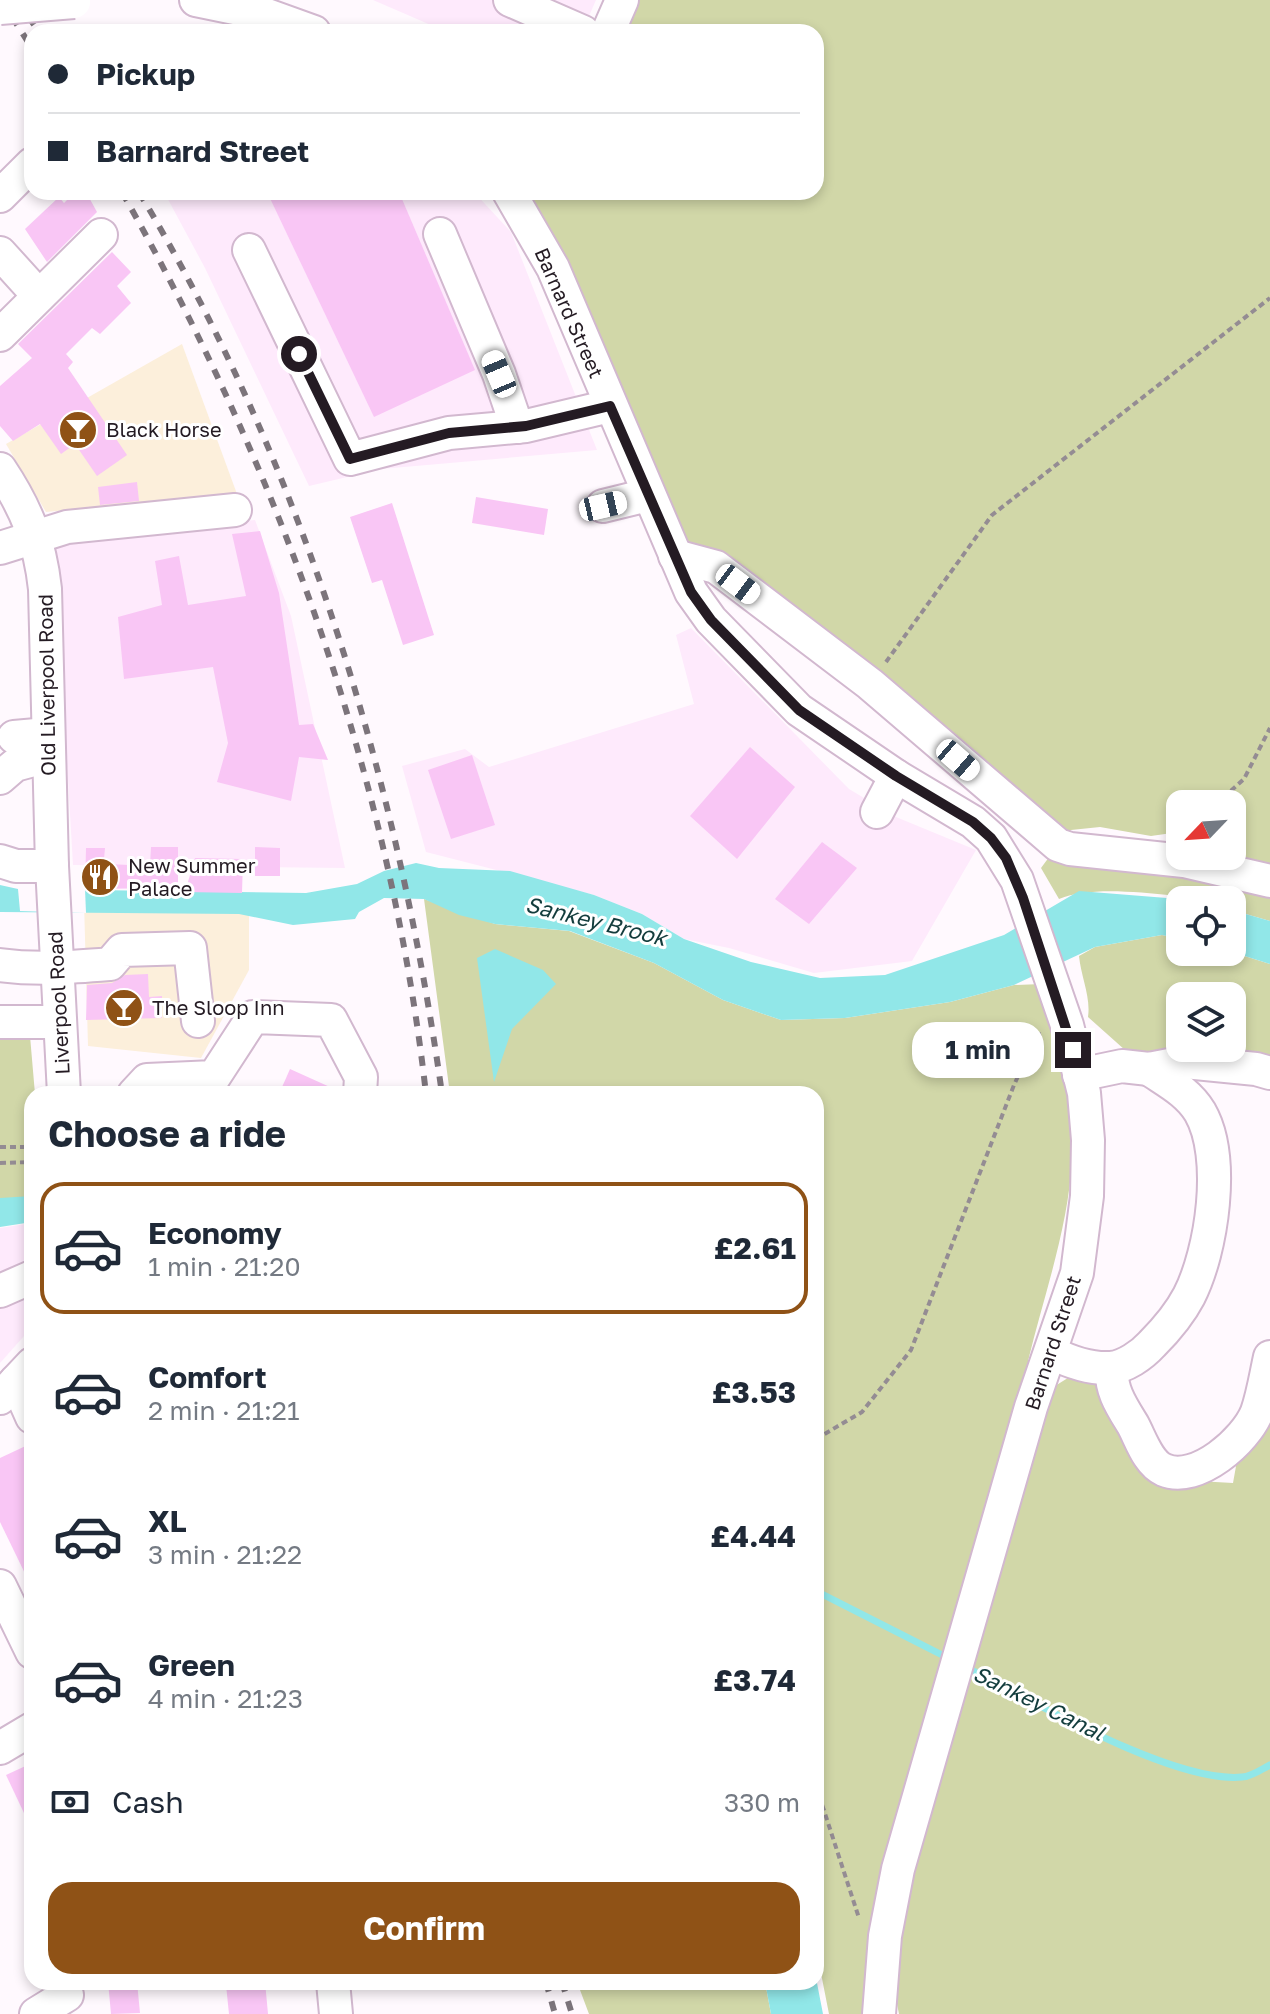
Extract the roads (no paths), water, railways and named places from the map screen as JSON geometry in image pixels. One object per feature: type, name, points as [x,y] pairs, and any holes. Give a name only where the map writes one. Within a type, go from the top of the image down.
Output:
[{"type":"street","points":[[196,0],[264,14],[292,24]]},
{"type":"street","points":[[510,0],[565,24]]},
{"type":"street","points":[[612,24],[622,0]]},
{"type":"street","points":[[0,8],[85,1]]},
{"type":"street","points":[[0,196],[24,172]]},
{"type":"street","name":"Barnard Street","points":[[514,200],[553,268],[691,592],[711,620],[770,684],[799,710],[896,776],[973,822],[991,838],[1017,880],[1067,1025],[1084,1093],[1088,1140],[1087,1196],[1077,1273],[1031,1407],[898,1869],[885,1936],[879,2010]]},
{"type":"street","points":[[440,234],[499,374],[517,427]]},
{"type":"street","points":[[0,335],[101,235]]},
{"type":"street","points":[[249,250],[350,459],[449,433],[517,427],[610,406]]},
{"type":"street","points":[[0,253],[39,296]]},
{"type":"street","name":"Old Liverpool Road","points":[[0,469],[29,515],[42,560],[48,623],[53,889]]},
{"type":"street","points":[[603,506],[648,495]]},
{"type":"street","points":[[0,548],[67,527],[235,510]]},
{"type":"street","points":[[675,556],[716,567],[870,684],[1058,845],[1070,849],[1184,861],[1270,881]]},
{"type":"street","points":[[14,737],[48,745]]},
{"type":"street","points":[[0,778],[48,745]]},
{"type":"street","points":[[877,812],[896,776]]},
{"type":"street","points":[[0,861],[16,866],[53,889]]},
{"type":"street","name":"Liverpool Road","points":[[53,889],[63,1086]]},
{"type":"street","points":[[0,965],[58,968],[110,964],[122,950],[190,948],[198,1021]]},
{"type":"street","points":[[141,1086],[147,1080],[214,1077],[253,1017],[331,1020],[361,1077],[360,1086]]},
{"type":"street","points":[[0,1022],[59,1022]]},
{"type":"street","points":[[1079,1075],[1122,1066],[1149,1069],[1185,1062],[1270,1073]]},
{"type":"street","points":[[1052,1353],[1087,1366],[1112,1368],[1146,1350],[1171,1325],[1190,1294],[1206,1242],[1215,1176],[1210,1142],[1200,1113],[1185,1093],[1149,1069]]},
{"type":"street","points":[[0,1291],[24,1280]]},
{"type":"street","points":[[1112,1368],[1114,1390],[1152,1461],[1165,1471],[1182,1473],[1202,1469],[1226,1452],[1256,1414],[1270,1357]]},
{"type":"street","points":[[1,1590],[24,1636]]},
{"type":"street","points":[[0,1748],[24,1734]]},
{"type":"street","points":[[334,1990],[336,2014]]},
{"type":"street","points":[[36,2014],[67,1997]]},
{"type":"water","name":"Sankey Brook","points":[[416,863],[439,868],[510,871],[594,895],[642,914],[684,939],[751,962],[820,978],[885,975],[1004,935],[1079,891],[1166,898],[1166,936],[1095,947],[1014,985],[950,1002],[845,1018],[781,1020],[723,1000],[654,963],[570,931],[495,924],[459,915],[424,899],[384,898],[359,912],[355,919],[293,925],[239,914],[0,912],[0,885],[18,889],[306,893],[357,884],[384,871]]},
{"type":"water","points":[[1246,914],[1270,921],[1270,964],[1246,956]]},
{"type":"water","points":[[495,949],[543,970],[556,984],[512,1029],[494,1082],[477,958]]},
{"type":"water","points":[[24,1196],[24,1223],[0,1227],[0,1198]]},
{"type":"water","points":[[766,1990],[818,1990],[823,2014],[771,2014]]},
{"type":"waterway","name":"Sankey Canal","points":[[824,1595],[950,1659]]},
{"type":"waterway","name":"Sankey Canal","points":[[964,1666],[1102,1736],[1179,1767],[1213,1776],[1242,1777],[1270,1765]]},
{"type":"railway","points":[[1,0],[24,36]]},
{"type":"railway","points":[[17,0],[34,24]]},
{"type":"railway","points":[[126,200],[179,297],[231,405],[278,515],[319,628],[355,742],[385,858],[409,975],[425,1086]]},
{"type":"railway","points":[[143,200],[197,297],[249,404],[295,515],[336,628],[370,742],[399,859],[423,976],[441,1086]]},
{"type":"railway","points":[[548,1990],[555,2014]]},
{"type":"railway","points":[[564,1990],[572,2014]]},
{"type":"place","name":"Black Horse","points":[[78,430]]},
{"type":"place","name":"New Summer Palace","points":[[100,877]]},
{"type":"place","name":"The Sloop Inn","points":[[124,1008]]}]
